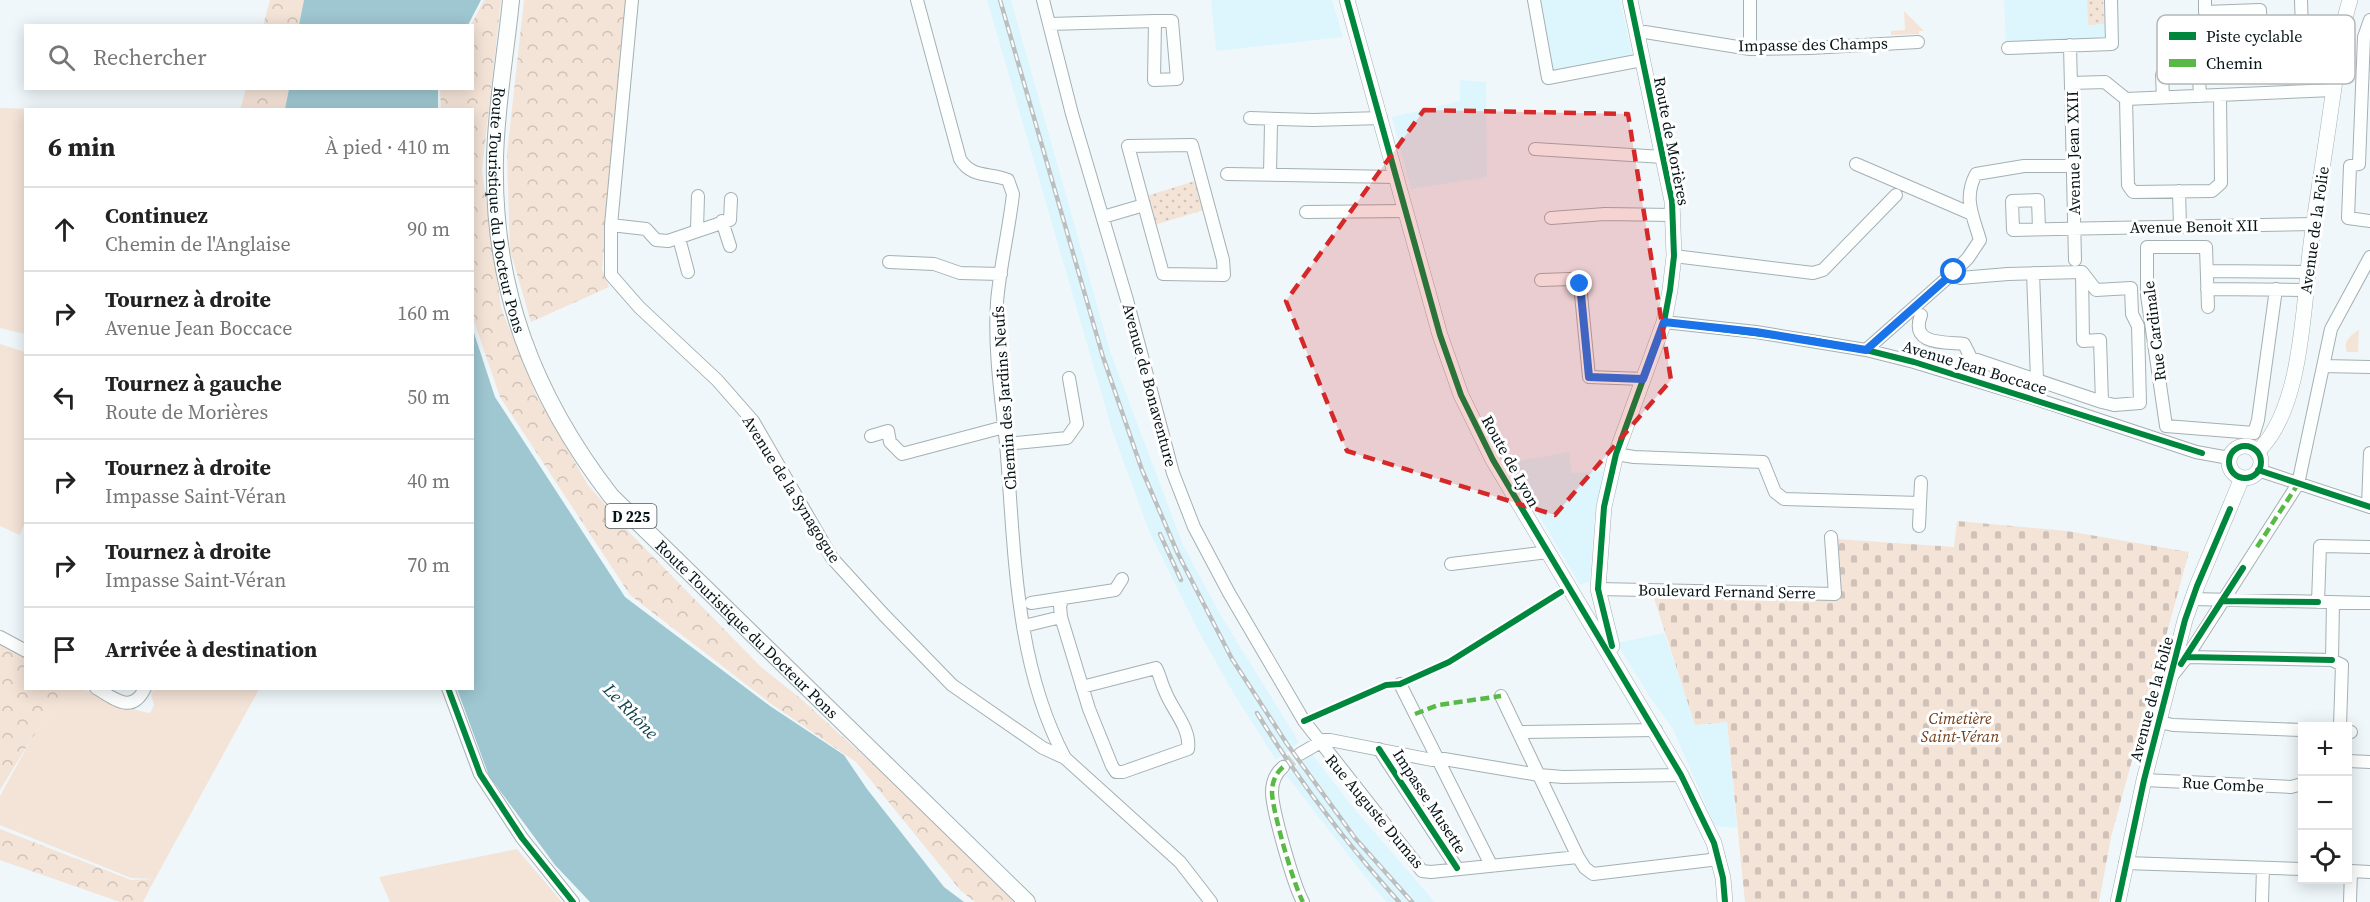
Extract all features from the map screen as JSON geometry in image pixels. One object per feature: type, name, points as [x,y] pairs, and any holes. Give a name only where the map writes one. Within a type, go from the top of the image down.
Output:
[{"type":"highway","name":"Route Touristique du Docteur Pons","points":[[511,0],[495,157],[495,210],[512,310],[528,354],[562,427],[611,496],[1027,902]]},
{"type":"main road","name":"Route de Lyon","points":[[1347,0],[1444,348],[1461,395],[1493,460],[1681,775],[1714,843],[1719,859],[1725,902]]},
{"type":"main road","name":"Route de Morières","points":[[1620,671],[1607,633],[1598,589],[1601,529],[1616,454],[1664,322],[1671,290],[1674,256],[1673,215],[1630,0]]},
{"type":"main road","name":"Avenue de la Folie","points":[[2346,15],[2350,0]]},
{"type":"main road","name":"Avenue de la Folie","points":[[2257,452],[2273,435],[2283,416],[2297,360],[2313,224],[2334,84]]},
{"type":"main road","points":[[2241,446],[2250,447],[2257,452],[2260,461],[2258,470],[2251,476],[2242,478],[2230,468],[2229,458],[2234,450],[2241,446]]},
{"type":"main road","name":"Avenue de la Folie","points":[[2118,902],[2144,780],[2192,599],[2242,478]]},
{"type":"main road","points":[[1579,604],[1598,589]]},
{"type":"street","name":"Avenue de la Synagogue","points":[[632,0],[611,225],[611,275],[639,307],[717,380],[753,421],[832,558],[884,615],[952,685],[1042,748],[1065,758],[1180,861],[1211,902]]},
{"type":"street","name":"Chemin des Jardins Neufs","points":[[917,0],[960,159],[970,171],[977,175],[1008,180],[1013,194],[1001,274],[997,322],[1014,566],[1040,701],[1065,758]]},
{"type":"street","name":"Avenue de Bonaventure","points":[[1044,0],[1072,114],[1139,343],[1173,473],[1194,527],[1229,593],[1319,743]]},
{"type":"street","points":[[1534,0],[1548,78],[1642,60]]},
{"type":"street","points":[[1750,0],[1750,49]]},
{"type":"street","points":[[2008,48],[2112,44],[2111,0]]},
{"type":"street","points":[[2205,0],[2205,12],[2260,10],[2260,15]]},
{"type":"street","points":[[2301,0],[2301,15]]},
{"type":"street","points":[[2370,20],[2364,37],[2365,164],[2350,165],[2348,218],[2370,221]]},
{"type":"street","points":[[1049,24],[1155,21],[1173,21],[1177,79],[1154,80],[1155,21]]},
{"type":"street","name":"Impasse des Champs","points":[[1636,34],[1645,33],[1750,49],[1918,42]]},
{"type":"street","name":"Avenue Jean XXII","points":[[2070,45],[2075,260]]},
{"type":"street","points":[[2071,83],[2105,82],[2126,99],[2333,90]]},
{"type":"street","points":[[2162,84],[2163,98]]},
{"type":"street","points":[[2199,84],[2200,96]]},
{"type":"street","points":[[2126,99],[2128,185],[2130,189],[2133,192],[2212,191],[2221,183],[2220,95]]},
{"type":"street","points":[[1250,118],[1313,120],[1381,118]]},
{"type":"street","points":[[1270,174],[1271,123]]},
{"type":"street","points":[[1192,145],[1223,260],[1224,275],[1163,274],[1144,205],[1128,146],[1192,145]]},
{"type":"street","points":[[1535,149],[1663,157]]},
{"type":"street","points":[[1856,164],[1972,214]]},
{"type":"street","points":[[1866,350],[1968,258],[1980,240],[1972,214],[1969,187],[1976,174],[2024,166],[2073,166]]},
{"type":"street","points":[[1227,174],[1396,177]]},
{"type":"street","points":[[2179,191],[2180,226]]},
{"type":"street","points":[[1674,256],[1813,273],[1823,270],[1896,195]]},
{"type":"street","points":[[697,229],[698,196]]},
{"type":"street","points":[[611,225],[646,229],[656,240],[668,241],[697,229],[730,220],[731,199]]},
{"type":"street","points":[[1102,218],[1144,205]]},
{"type":"street","points":[[1306,212],[1406,211]]},
{"type":"street","points":[[1551,218],[1605,214],[1673,215]]},
{"type":"street","points":[[722,222],[729,246]]},
{"type":"street","name":"Avenue Benoit XII","points":[[2039,229],[2313,224]]},
{"type":"street","points":[[679,238],[688,272]]},
{"type":"street","name":"Rue Cardinale","points":[[2208,307],[2206,247],[2147,247],[2147,296],[2166,426],[2254,433],[2258,420],[2276,289]]},
{"type":"street","points":[[2171,676],[2187,657],[2298,484],[2331,329],[2370,257]]},
{"type":"street","points":[[889,262],[933,264],[960,273],[1001,274]]},
{"type":"street","points":[[1960,278],[2082,272]]},
{"type":"street","points":[[1921,315],[1918,324],[1919,332],[1931,341],[1964,344],[1971,358],[2102,402],[2114,405],[2140,403],[2138,326],[2132,314],[2130,288],[2096,290],[2082,272]]},
{"type":"street","points":[[2082,272],[2083,341],[2100,340],[2102,402]]},
{"type":"street","points":[[2207,272],[2307,272]]},
{"type":"street","points":[[2033,273],[2037,379],[2033,398]]},
{"type":"street","points":[[1541,280],[1570,279],[1580,284],[1589,377],[1643,379]]},
{"type":"street","points":[[2207,289],[2305,290]]},
{"type":"street","name":"Avenue Jean Boccace","points":[[1664,322],[1767,334],[1866,350],[2033,398],[2196,452],[2229,458]]},
{"type":"street","points":[[2323,366],[2370,367]]},
{"type":"street","points":[[1006,444],[1067,438],[1077,424],[1069,378]]},
{"type":"street","points":[[871,436],[888,431],[890,442],[902,454],[1004,427]]},
{"type":"street","points":[[2258,470],[2369,506],[2370,453]]},
{"type":"street","points":[[1616,454],[1634,457],[1763,462],[1775,492],[1784,499],[1920,504]]},
{"type":"street","points":[[1919,526],[1921,482]]},
{"type":"street","name":"Boulevard Fernand Serre","points":[[1598,589],[1835,594],[1831,537]]},
{"type":"street","points":[[2318,602],[2320,546],[2370,547]]},
{"type":"street","points":[[1452,564],[1548,552]]},
{"type":"street","points":[[1031,603],[1114,590],[1122,579]]},
{"type":"street","points":[[1063,597],[1060,606],[1061,616],[1082,687],[1116,772],[1123,772],[1186,752],[1189,744],[1183,723],[1164,690],[1156,668],[1082,687]]},
{"type":"street","points":[[2192,599],[2370,603]]},
{"type":"street","points":[[2332,660],[2333,602]]},
{"type":"street","points":[[1024,626],[1061,616]]},
{"type":"street","points":[[0,638],[24,650]]},
{"type":"street","points":[[2187,657],[2332,660],[2342,665],[2346,722]]},
{"type":"street","points":[[1400,684],[1491,865]]},
{"type":"street","points":[[100,690],[127,704],[135,702],[144,690]]},
{"type":"street","points":[[449,690],[480,774],[522,838],[573,902]]},
{"type":"street","points":[[1501,696],[1578,857],[1585,868],[1593,874],[1719,859]]},
{"type":"street","points":[[2159,722],[2173,725],[2298,730]]},
{"type":"street","points":[[1520,732],[1656,730]]},
{"type":"street","points":[[1300,754],[1319,743],[1330,740],[1539,775],[1563,777],[1681,775]]},
{"type":"street","name":"Rue Auguste Dumas","points":[[1319,743],[1422,871],[1431,872],[1578,857]]},
{"type":"street","name":"Impasse Musette","points":[[1379,749],[1457,868]]},
{"type":"street","points":[[2352,760],[2370,762]]},
{"type":"street","points":[[1283,767],[1273,783],[1272,800],[1296,888],[1303,902]]},
{"type":"street","name":"Rue Combe","points":[[2144,780],[2291,787],[2298,785]]},
{"type":"street","points":[[2125,863],[2298,869]]},
{"type":"street","points":[[2262,902],[2263,867]]},
{"type":"street","points":[[2352,871],[2370,872]]},
{"type":"street","points":[[2349,884],[2350,902]]},
{"type":"highlighted area","points":[[1424,110],[1628,114],[1671,380],[1555,515],[1347,451],[1286,301]]},
{"type":"shaded area","points":[[987,0],[1011,0],[1110,351],[1183,545],[1220,614],[1299,742],[1276,760],[1234,694],[1199,632],[1149,531],[1112,430]]},
{"type":"shaded area","points":[[1211,0],[1332,0],[1343,37],[1216,51]]},
{"type":"shaded area","points":[[1541,0],[1620,0],[1633,58],[1553,70]]},
{"type":"shaded area","points":[[2004,0],[2107,0],[2108,40],[2006,44]]},
{"type":"shaded area","points":[[1460,80],[1486,82],[1487,177],[1411,189],[1392,117],[1460,101]]},
{"type":"shaded area","points":[[1569,452],[1572,473],[1603,471],[1594,521],[1590,581],[1580,585],[1508,463]]},
{"type":"shaded area","points":[[1664,633],[1696,725],[1727,722],[1737,828],[1715,826],[1673,729],[1650,697],[1617,643]]},
{"type":"shaded area","points":[[1312,754],[1351,805],[1435,902],[1387,902],[1374,888],[1286,775]]},
{"type":"green space","points":[[270,0],[304,0],[299,24],[264,24]]},
{"type":"green space","points":[[484,0],[501,0],[482,170],[501,308],[537,397],[588,485],[630,533],[761,667],[800,698],[887,777],[1016,902],[975,902],[961,891],[856,762],[770,703],[630,595],[500,397],[474,321],[474,108],[441,108],[440,90],[474,90],[474,24],[472,24]]},
{"type":"green space","points":[[524,0],[626,0],[602,269],[609,287],[531,322],[510,250],[507,154]]},
{"type":"green space","points":[[2087,0],[2103,0],[2104,24],[2088,25]]},
{"type":"green space","points":[[1904,11],[1924,31],[1919,31],[1919,34],[1891,35],[1891,31],[1905,30]]},
{"type":"green space","points":[[246,90],[289,90],[285,108],[241,108]]},
{"type":"green space","points":[[0,108],[24,109],[24,334],[0,328]]},
{"type":"green space","points":[[1195,181],[1204,210],[1154,225],[1146,196]]},
{"type":"green space","points":[[2359,330],[2358,352],[2347,352],[2348,339]]},
{"type":"green space","points":[[0,344],[24,352],[24,525],[20,535],[0,526]]},
{"type":"green space","name":"Cimetière Saint-Véran","points":[[1957,521],[2067,531],[2189,552],[2111,837],[2099,902],[1745,902],[1727,722],[1695,725],[1653,595],[1840,600],[1836,539],[1954,547]]},
{"type":"green space","points":[[0,644],[24,656],[24,690],[70,690],[32,738],[0,790]]},
{"type":"green space","points":[[70,690],[92,692],[139,711],[150,713],[154,705],[151,694],[153,690],[258,690],[155,879],[131,878],[0,825],[0,796],[32,738]]},
{"type":"green space","points":[[0,829],[131,880],[155,879],[143,902],[120,902],[0,860]]},
{"type":"green space","points":[[517,849],[562,902],[390,902],[379,877]]},
{"type":"water","points":[[304,0],[481,0],[469,24],[299,24]]},
{"type":"water","points":[[289,90],[438,90],[438,108],[285,108]]},
{"type":"water","name":"Le Rhône","points":[[474,333],[495,397],[625,597],[770,706],[844,755],[867,789],[944,887],[964,902],[590,902],[555,865],[489,776],[457,690],[474,690]]},
{"type":"tunnel","points":[[1283,767],[1300,754]]},
{"type":"railway","points":[[1000,0],[1103,357],[1142,470],[1178,554],[1232,659],[1287,744],[1355,838],[1412,902]]},
{"type":"railway","points":[[1160,534],[1181,580]]},
{"type":"railway","points":[[1257,713],[1324,810],[1399,902]]},
{"type":"marked path","points":[[2257,547],[2298,484]]},
{"type":"marked path","points":[[1415,714],[1438,705],[1501,696]]},
{"type":"marked path","points":[[1283,767],[1274,781],[1273,801],[1289,865],[1303,902]]},
{"type":"cycle path","points":[[1347,0],[1440,335],[1461,395],[1493,460],[1681,775],[1714,843],[1723,878],[1725,902]]},
{"type":"cycle path","points":[[1612,646],[1598,589],[1604,507],[1616,454],[1664,322],[1674,256],[1672,201],[1630,0]]},
{"type":"cycle path","points":[[1664,322],[1811,340],[1866,350],[1914,362],[2202,453]]},
{"type":"cycle path","points":[[2245,446],[2256,451],[2261,462],[2256,473],[2245,478],[2234,473],[2229,462],[2234,451],[2245,446]]},
{"type":"cycle path","points":[[2258,470],[2370,507]]},
{"type":"cycle path","points":[[2118,902],[2144,780],[2185,620],[2230,509]]},
{"type":"cycle path","points":[[2181,664],[2243,568]]},
{"type":"cycle path","points":[[1304,721],[1386,685],[1400,684],[1449,662],[1561,592]]},
{"type":"cycle path","points":[[2222,601],[2318,602]]},
{"type":"cycle path","points":[[2187,657],[2332,660]]},
{"type":"cycle path","points":[[449,690],[480,774],[522,838],[573,902]]},
{"type":"cycle path","points":[[1379,749],[1457,868]]},
{"type":"route","points":[[1580,284],[1589,377],[1643,379],[1664,322],[1756,332],[1866,350],[1954,272]]}]
